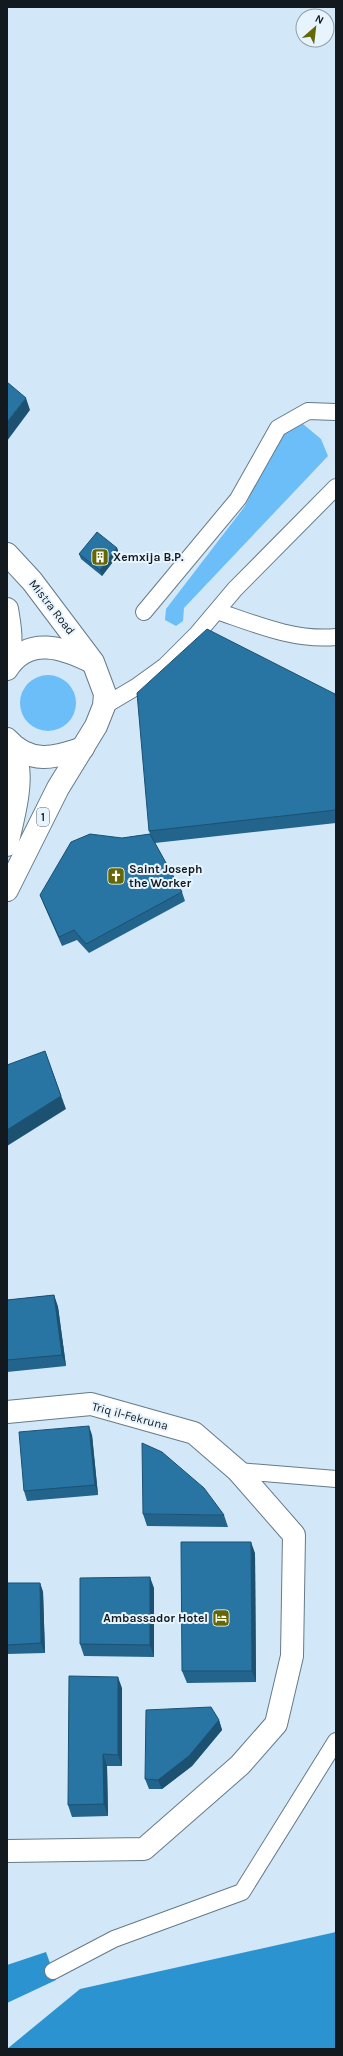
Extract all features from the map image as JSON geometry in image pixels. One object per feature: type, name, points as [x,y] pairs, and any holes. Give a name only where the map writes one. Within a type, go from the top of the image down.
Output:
[{"type":"street","name":"Mistra Road","points":[[7,554],[32,581],[94,663]]},
{"type":"street","points":[[7,609],[10,651],[7,661]]},
{"type":"street","points":[[7,669],[23,654],[38,648],[56,647],[72,652],[94,663]]},
{"type":"street","name":"1","points":[[7,890],[58,788],[96,726],[104,706],[104,694],[94,663]]},
{"type":"street","points":[[7,739],[12,745],[27,754],[43,758],[60,756],[83,748]]},
{"type":"street","points":[[7,743],[17,762],[18,780],[15,808],[7,845]]},
{"type":"street","name":"Triq il-Fekruna","points":[[7,1412],[91,1404],[194,1433],[238,1471],[294,1535],[292,1656],[276,1724],[240,1765],[144,1849],[7,1851]]},
{"type":"lane","points":[[144,612],[238,499],[278,428],[308,411],[336,412]]},
{"type":"lane","points":[[104,706],[136,687],[165,666],[197,634],[236,588],[336,487]]},
{"type":"lane","points":[[217,610],[280,632],[322,638],[336,637]]},
{"type":"lane","points":[[238,1471],[336,1479]]},
{"type":"lane","points":[[53,1971],[114,1939],[242,1892],[336,1741]]},
{"type":"shaded area","points":[[303,424],[321,439],[328,456],[184,608],[183,621],[176,626],[165,620],[166,609],[245,506],[279,435]]},
{"type":"shaded area","points":[[42,675],[54,675],[64,679],[72,687],[76,697],[76,709],[72,719],[64,727],[54,731],[42,731],[32,727],[24,719],[20,709],[20,697],[24,687],[32,679]]},
{"type":"shaded area","points":[[336,1932],[336,2049],[7,2049],[80,1989]]},
{"type":"shaded area","points":[[46,1952],[56,1980],[7,2003],[7,1965]]},
{"type":"building","points":[[7,382],[26,398],[7,422]]},
{"type":"building","name":"Xemxija B.P.","points":[[97,532],[117,548],[100,570],[79,554]]},
{"type":"building","points":[[207,629],[335,694],[336,810],[149,831],[137,693]]},
{"type":"building","name":"Saint Joseph the Worker","points":[[90,834],[122,838],[150,834],[182,892],[86,944],[74,930],[59,937],[40,895],[71,842]]},
{"type":"building","points":[[45,1051],[61,1096],[7,1130],[7,1065]]},
{"type":"building","points":[[54,1295],[62,1355],[7,1360],[7,1300]]},
{"type":"building","points":[[89,1426],[95,1485],[24,1491],[19,1432]]},
{"type":"building","points":[[142,1443],[162,1452],[204,1488],[224,1515],[143,1514]]},
{"type":"building","name":"Ambassador Hotel","points":[[181,1542],[251,1542],[252,1671],[182,1671]]},
{"type":"building","points":[[150,1577],[150,1645],[80,1644],[80,1578]]},
{"type":"building","points":[[7,1583],[40,1583],[41,1643],[7,1645]]},
{"type":"building","points":[[69,1676],[118,1677],[118,1755],[103,1754],[104,1804],[68,1805]]},
{"type":"building","points":[[211,1707],[219,1720],[189,1756],[158,1780],[145,1779],[146,1710]]},
{"type":"place","name":"Xemxija B.P.","points":[[100,557]]},
{"type":"place","name":"Saint Joseph the Worker","points":[[116,876]]},
{"type":"place","name":"Ambassador Hotel","points":[[221,1618]]}]
